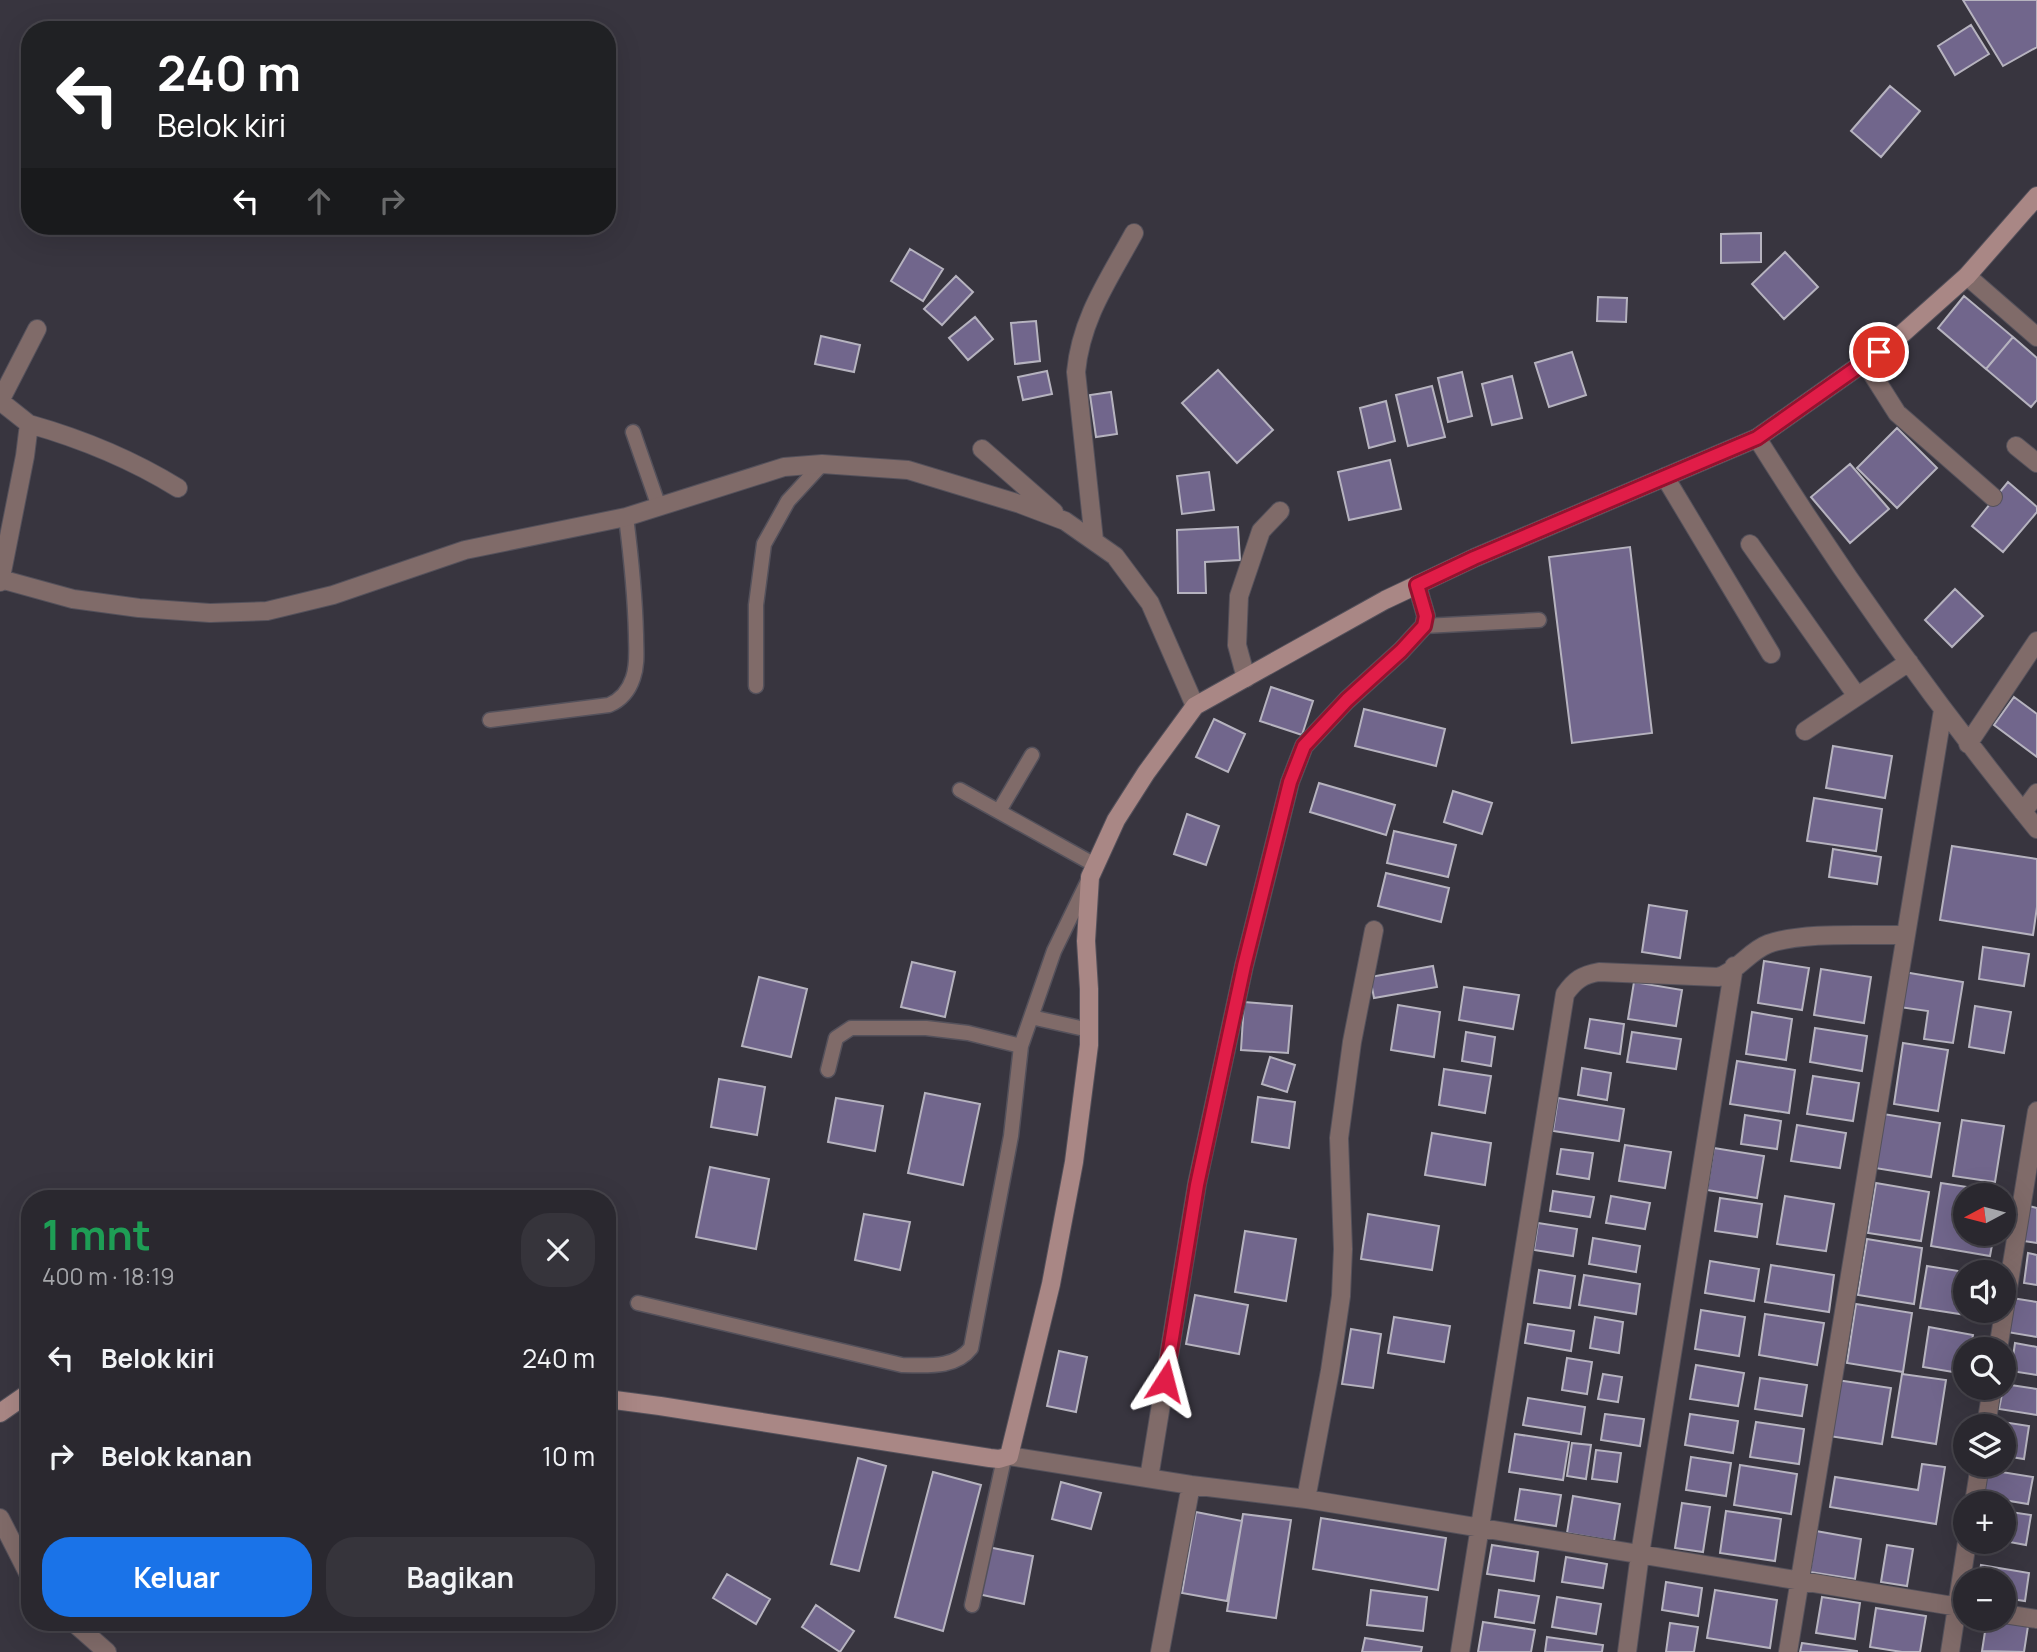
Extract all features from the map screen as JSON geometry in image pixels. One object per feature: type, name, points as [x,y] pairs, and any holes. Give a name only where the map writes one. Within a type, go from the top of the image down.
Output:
[{"type":"street","points":[[1006,1458],[1051,1284],[1074,1161],[1089,1030],[1086,941],[1093,871],[1115,820],[1195,706],[1417,585],[1474,558],[1757,438],[1893,342],[1967,276],[2037,196]]},
{"type":"street","points":[[1094,540],[1076,372],[1078,348],[1087,319],[1134,233]]},
{"type":"street","points":[[1967,276],[2037,337]]},
{"type":"street","points":[[37,329],[0,401],[29,424],[88,442],[145,467],[178,488]]},
{"type":"street","points":[[1864,361],[1897,413],[1993,497]]},
{"type":"street","points":[[29,424],[0,580],[73,599],[139,608],[210,613],[267,611],[333,594],[465,550],[626,517],[784,467],[822,464],[908,470],[1008,500],[1065,521]]},
{"type":"street","points":[[1757,438],[1800,506],[1943,710],[2037,829]]},
{"type":"street","points":[[2017,446],[2037,463]]},
{"type":"street","points":[[982,449],[1065,521],[1115,556],[1150,603],[1195,706]]},
{"type":"street","points":[[1665,477],[1771,654]]},
{"type":"street","points":[[1246,678],[1237,645],[1239,596],[1261,531],[1280,511]]},
{"type":"street","points":[[1750,544],[1857,696]]},
{"type":"street","points":[[1149,1478],[1197,1185],[1244,966],[1290,782],[1304,746],[1347,700],[1424,626],[1426,616],[1417,585]]},
{"type":"street","points":[[1968,744],[2037,641]]},
{"type":"street","points":[[1805,731],[1909,662]]},
{"type":"street","points":[[1788,1652],[1943,710]]},
{"type":"street","points":[[2023,811],[2037,793]]},
{"type":"street","points":[[1306,1499],[1341,1296],[1343,1250],[1339,1138],[1352,1042],[1374,930]]},
{"type":"street","points":[[1460,1652],[1565,994],[1573,982],[1584,975],[1599,972],[1718,977],[1730,972],[1734,966],[1768,944],[1797,939],[1906,935]]},
{"type":"street","points":[[1627,1652],[1640,1554],[1734,966]]},
{"type":"street","points":[[2000,1337],[2037,1111]]},
{"type":"street","points":[[0,1413],[21,1398]]},
{"type":"street","points":[[616,1400],[1191,1485],[1306,1499],[1953,1607]]},
{"type":"street","points":[[1160,1652],[1191,1485]]},
{"type":"street","points":[[0,1518],[21,1559]]},
{"type":"street","points":[[2016,1616],[2037,1619]]},
{"type":"street","points":[[83,1631],[107,1652]]},
{"type":"street","points":[[1950,1652],[1955,1631]]},
{"type":"lane","points":[[633,432],[659,507]]},
{"type":"lane","points":[[756,686],[756,605],[764,544],[788,501],[822,464]]},
{"type":"lane","points":[[490,720],[610,705],[619,701],[633,680],[637,663],[635,606],[626,517]]},
{"type":"lane","points":[[1424,626],[1539,620]]},
{"type":"lane","points":[[999,811],[1032,755]]},
{"type":"lane","points":[[638,1303],[902,1365],[946,1364],[962,1359],[971,1348],[1011,1136],[1021,1046],[1054,951],[1093,871],[999,811],[960,790]]},
{"type":"lane","points":[[1031,1017],[1089,1030]]},
{"type":"lane","points":[[828,1070],[836,1038],[851,1028],[926,1028],[968,1033],[1021,1046]]},
{"type":"lane","points":[[972,1605],[1006,1458]]},
{"type":"building","points":[[1963,0],[2037,0],[2037,47],[2003,66]]},
{"type":"building","points":[[1971,25],[1989,54],[1955,75],[1938,46]]},
{"type":"building","points":[[1890,86],[1920,111],[1881,157],[1851,131]]},
{"type":"building","points":[[1761,233],[1761,262],[1721,263],[1721,234]]},
{"type":"building","points":[[910,249],[943,269],[923,301],[891,281]]},
{"type":"building","points":[[1785,252],[1818,287],[1784,319],[1752,284]]},
{"type":"building","points":[[956,276],[973,292],[942,325],[924,309]]},
{"type":"building","points":[[1964,296],[2013,337],[1986,369],[1938,328]]},
{"type":"building","points":[[1598,297],[1627,298],[1626,322],[1597,321]]},
{"type":"building","points":[[975,317],[993,339],[968,360],[949,338]]},
{"type":"building","points":[[1036,321],[1040,361],[1015,364],[1011,323]]},
{"type":"building","points":[[821,336],[860,345],[854,372],[815,364]]},
{"type":"building","points":[[2013,337],[2037,358],[2037,400],[2031,407],[1986,369]]},
{"type":"building","points":[[1572,352],[1586,395],[1549,407],[1535,363]]},
{"type":"building","points":[[1218,370],[1273,430],[1237,463],[1182,403]]},
{"type":"building","points":[[1047,371],[1052,394],[1023,400],[1018,377]]},
{"type":"building","points":[[1462,372],[1472,416],[1448,422],[1438,378]]},
{"type":"building","points":[[1512,376],[1522,418],[1492,425],[1482,384]]},
{"type":"building","points":[[1432,386],[1445,437],[1408,446],[1396,395]]},
{"type":"building","points":[[1111,392],[1117,434],[1096,437],[1090,395]]},
{"type":"building","points":[[1386,401],[1395,441],[1369,448],[1360,408]]},
{"type":"building","points":[[1897,428],[1937,468],[1897,508],[1857,468]]},
{"type":"building","points":[[1390,460],[1401,509],[1349,520],[1338,472]]},
{"type":"building","points":[[1850,464],[1889,509],[1850,543],[1811,497]]},
{"type":"building","points":[[1209,472],[1214,510],[1182,514],[1177,476]]},
{"type":"building","points":[[2008,482],[2037,507],[2037,512],[2003,552],[1972,526]]},
{"type":"building","points":[[1238,527],[1240,560],[1205,562],[1206,593],[1178,593],[1177,530]]},
{"type":"building","points":[[1630,547],[1652,733],[1572,743],[1549,557]]},
{"type":"building","points":[[1955,589],[1983,616],[1952,647],[1925,620]]},
{"type":"building","points":[[1271,687],[1313,701],[1302,735],[1260,721]]},
{"type":"building","points":[[2014,697],[2037,714],[2037,757],[1994,725]]},
{"type":"building","points":[[1364,709],[1445,729],[1436,766],[1355,746]]},
{"type":"building","points":[[1214,719],[1245,734],[1228,772],[1196,757]]},
{"type":"building","points":[[1833,746],[1892,756],[1885,798],[1826,788]]},
{"type":"building","points":[[1319,783],[1395,805],[1386,835],[1310,812]]},
{"type":"building","points":[[1453,791],[1492,803],[1482,834],[1444,822]]},
{"type":"building","points":[[1814,798],[1882,809],[1876,851],[1807,841]]},
{"type":"building","points":[[1187,814],[1219,826],[1206,865],[1174,854]]},
{"type":"building","points":[[1394,831],[1456,845],[1448,877],[1387,863]]},
{"type":"building","points":[[1952,846],[2037,859],[2037,907],[2033,935],[1940,920]]},
{"type":"building","points":[[1833,849],[1881,857],[1877,884],[1829,877]]},
{"type":"building","points":[[1386,873],[1449,888],[1441,922],[1378,906]]},
{"type":"building","points":[[1649,905],[1687,911],[1680,958],[1642,952]]},
{"type":"building","points":[[1983,947],[2029,954],[2024,986],[1979,979]]},
{"type":"building","points":[[1764,961],[1809,968],[1802,1010],[1758,1003]]},
{"type":"building","points":[[912,962],[955,972],[945,1017],[901,1007]]},
{"type":"building","points":[[1433,966],[1437,987],[1374,998],[1370,977]]},
{"type":"building","points":[[1821,969],[1871,977],[1864,1023],[1814,1015]]},
{"type":"building","points":[[1904,972],[1963,982],[1953,1043],[1924,1039],[1928,1011],[1899,1007]]},
{"type":"building","points":[[759,977],[807,989],[791,1057],[742,1046]]},
{"type":"building","points":[[1634,982],[1682,990],[1676,1026],[1628,1019]]},
{"type":"building","points":[[1464,987],[1519,995],[1513,1029],[1459,1020]]},
{"type":"building","points":[[1244,1002],[1292,1006],[1288,1053],[1241,1050]]},
{"type":"building","points":[[1398,1005],[1440,1012],[1434,1057],[1391,1050]]},
{"type":"building","points":[[1975,1006],[2011,1012],[2004,1053],[1969,1047]]},
{"type":"building","points":[[1752,1012],[1792,1019],[1786,1060],[1746,1054]]},
{"type":"building","points":[[1590,1019],[1624,1024],[1620,1054],[1585,1048]]},
{"type":"building","points":[[1815,1028],[1867,1036],[1862,1071],[1810,1062]]},
{"type":"building","points":[[1466,1032],[1495,1037],[1491,1066],[1462,1061]]},
{"type":"building","points":[[1632,1032],[1681,1039],[1676,1069],[1627,1062]]},
{"type":"building","points":[[1903,1043],[1948,1050],[1938,1111],[1894,1104]]},
{"type":"building","points":[[1270,1057],[1295,1065],[1287,1092],[1262,1084]]},
{"type":"building","points":[[1737,1061],[1795,1070],[1789,1113],[1730,1104]]},
{"type":"building","points":[[1582,1068],[1611,1073],[1607,1100],[1578,1095]]},
{"type":"building","points":[[1444,1069],[1491,1076],[1485,1113],[1439,1105]]},
{"type":"building","points":[[1813,1076],[1859,1083],[1853,1121],[1807,1114]]},
{"type":"building","points":[[719,1079],[765,1087],[757,1135],[711,1127]]},
{"type":"building","points":[[925,1093],[980,1104],[963,1185],[908,1173]]},
{"type":"building","points":[[1258,1097],[1295,1102],[1289,1148],[1252,1142]]},
{"type":"building","points":[[836,1098],[883,1106],[875,1151],[828,1142]]},
{"type":"building","points":[[1558,1098],[1624,1109],[1619,1141],[1553,1131]]},
{"type":"building","points":[[1883,1114],[1940,1123],[1931,1177],[1875,1168]]},
{"type":"building","points":[[1745,1115],[1781,1121],[1777,1149],[1741,1144]]},
{"type":"building","points":[[1962,1120],[2004,1126],[1995,1182],[1953,1176]]},
{"type":"building","points":[[1797,1125],[1846,1133],[1840,1168],[1791,1161]]},
{"type":"building","points":[[1432,1133],[1491,1143],[1485,1185],[1425,1175]]},
{"type":"building","points":[[1625,1145],[1671,1152],[1665,1188],[1619,1181]]},
{"type":"building","points":[[1714,1148],[1764,1156],[1757,1198],[1707,1190]]},
{"type":"building","points":[[1561,1149],[1593,1153],[1589,1179],[1557,1174]]},
{"type":"building","points":[[710,1167],[769,1179],[756,1249],[696,1237]]},
{"type":"building","points":[[1876,1183],[1929,1192],[1921,1241],[1868,1233]]},
{"type":"building","points":[[1941,1183],[1953,1185],[1953,1246],[1992,1246],[1990,1256],[1931,1246]]},
{"type":"building","points":[[1553,1191],[1594,1197],[1590,1217],[1550,1211]]},
{"type":"building","points":[[1611,1196],[1650,1203],[1645,1229],[1606,1223]]},
{"type":"building","points":[[1785,1196],[1834,1204],[1826,1251],[1777,1244]]},
{"type":"building","points":[[1720,1198],[1762,1204],[1757,1237],[1715,1231]]},
{"type":"building","points":[[2029,1206],[2037,1208],[2037,1243],[2023,1241]]},
{"type":"building","points":[[864,1214],[910,1222],[900,1270],[855,1260]]},
{"type":"building","points":[[1368,1214],[1439,1226],[1432,1270],[1361,1259]]},
{"type":"building","points":[[1538,1223],[1577,1229],[1573,1256],[1534,1250]]},
{"type":"building","points":[[1245,1231],[1296,1239],[1286,1301],[1235,1292]]},
{"type":"building","points":[[1593,1238],[1640,1246],[1636,1272],[1589,1264]]},
{"type":"building","points":[[1867,1239],[1922,1248],[1914,1304],[1858,1295]]},
{"type":"building","points":[[2028,1253],[2037,1255],[2037,1285],[2024,1283]]},
{"type":"building","points":[[1710,1261],[1759,1269],[1754,1301],[1705,1293]]},
{"type":"building","points":[[1771,1265],[1834,1275],[1829,1312],[1765,1302]]},
{"type":"building","points":[[1927,1266],[1953,1270],[1953,1313],[1920,1308]]},
{"type":"building","points":[[1539,1270],[1575,1276],[1570,1308],[1534,1303]]},
{"type":"building","points":[[1584,1275],[1640,1284],[1636,1314],[1579,1305]]},
{"type":"building","points":[[1195,1295],[1248,1305],[1239,1354],[1186,1344]]},
{"type":"building","points":[[2016,1299],[2037,1302],[2037,1337],[2007,1332],[2008,1323],[2016,1323]]},
{"type":"building","points":[[1856,1304],[1912,1313],[1903,1372],[1847,1363]]},
{"type":"building","points":[[1701,1310],[1745,1317],[1739,1356],[1695,1349]]},
{"type":"building","points":[[1765,1314],[1824,1323],[1817,1365],[1759,1355]]},
{"type":"building","points":[[1394,1317],[1450,1326],[1444,1362],[1388,1353]]},
{"type":"building","points":[[1595,1317],[1623,1322],[1619,1353],[1590,1348]]},
{"type":"building","points":[[1528,1324],[1574,1331],[1571,1351],[1525,1343]]},
{"type":"building","points":[[1929,1327],[1973,1335],[1953,1337],[1953,1372],[1923,1367]]},
{"type":"building","points":[[1351,1329],[1381,1334],[1373,1388],[1342,1384]]},
{"type":"building","points":[[2016,1343],[2037,1347],[2037,1375],[2016,1372]]},
{"type":"building","points":[[1059,1351],[1087,1357],[1076,1412],[1047,1406]]},
{"type":"building","points":[[1567,1358],[1592,1362],[1587,1394],[1562,1390]]},
{"type":"building","points":[[1696,1365],[1744,1373],[1738,1406],[1690,1399]]},
{"type":"building","points":[[1603,1374],[1622,1377],[1618,1402],[1598,1399]]},
{"type":"building","points":[[1902,1374],[1946,1380],[1936,1444],[1892,1437]]},
{"type":"building","points":[[1760,1378],[1807,1385],[1802,1416],[1755,1409]]},
{"type":"building","points":[[1837,1380],[1891,1388],[1882,1444],[1829,1436]]},
{"type":"building","points":[[2016,1386],[2037,1389],[2037,1415],[1999,1409],[2001,1400],[2016,1400]]},
{"type":"building","points":[[1528,1398],[1585,1407],[1581,1434],[1523,1425]]},
{"type":"building","points":[[1605,1414],[1644,1419],[1640,1446],[1601,1440]]},
{"type":"building","points":[[1690,1414],[1738,1421],[1733,1453],[1685,1445]]},
{"type":"building","points":[[1756,1422],[1804,1429],[1799,1464],[1750,1457]]},
{"type":"building","points":[[2016,1424],[2029,1426],[2024,1459],[2016,1458]]},
{"type":"building","points":[[1515,1434],[1569,1442],[1563,1480],[1509,1472]]},
{"type":"building","points":[[1572,1443],[1591,1445],[1586,1479],[1567,1476]]},
{"type":"building","points":[[1596,1450],[1621,1453],[1617,1482],[1592,1479]]},
{"type":"building","points":[[1691,1457],[1731,1463],[1726,1496],[1686,1490]]},
{"type":"building","points":[[858,1458],[886,1466],[859,1571],[831,1564]]},
{"type":"building","points":[[1922,1464],[1945,1467],[1936,1524],[1830,1507],[1835,1477],[1918,1490]]},
{"type":"building","points":[[1740,1465],[1797,1474],[1791,1514],[1734,1505]]},
{"type":"building","points":[[933,1472],[981,1485],[943,1631],[895,1617]]},
{"type":"building","points":[[2016,1474],[2033,1477],[2028,1504],[2016,1502],[2016,1491],[1980,1491],[1982,1477],[2016,1477]]},
{"type":"building","points":[[1061,1482],[1101,1493],[1091,1529],[1052,1519]]},
{"type":"building","points":[[1520,1489],[1561,1495],[1556,1526],[1515,1520]]},
{"type":"building","points":[[1573,1496],[1620,1504],[1614,1541],[1567,1533]]},
{"type":"building","points":[[1682,1503],[1710,1507],[1703,1552],[1675,1548]]},
{"type":"building","points":[[1726,1511],[1781,1519],[1775,1561],[1720,1553]]},
{"type":"building","points":[[1196,1512],[1242,1521],[1227,1601],[1182,1593]]},
{"type":"building","points":[[2016,1513],[2031,1515],[2026,1545],[2016,1543]]},
{"type":"building","points":[[1243,1514],[1291,1520],[1276,1618],[1227,1611]]},
{"type":"building","points":[[1321,1518],[1446,1538],[1438,1590],[1313,1569]]},
{"type":"building","points":[[1816,1531],[1861,1539],[1855,1579],[1810,1572]]},
{"type":"building","points":[[1492,1545],[1538,1552],[1534,1581],[1487,1574]]},
{"type":"building","points":[[1887,1545],[1913,1549],[1907,1586],[1881,1582]]},
{"type":"building","points":[[988,1547],[1033,1556],[1024,1604],[978,1594]]},
{"type":"building","points":[[1566,1557],[1607,1564],[1603,1588],[1562,1582]]},
{"type":"building","points":[[2016,1571],[2029,1573],[2025,1601],[2016,1600]]},
{"type":"building","points":[[727,1574],[770,1599],[756,1624],[713,1598]]},
{"type":"building","points":[[1666,1582],[1702,1588],[1698,1616],[1662,1610]]},
{"type":"building","points":[[1371,1590],[1427,1597],[1423,1631],[1367,1625]]},
{"type":"building","points":[[1499,1590],[1539,1596],[1534,1623],[1495,1617]]},
{"type":"building","points":[[1715,1590],[1777,1600],[1770,1648],[1707,1638]]},
{"type":"building","points":[[1557,1597],[1601,1604],[1596,1634],[1552,1627]]},
{"type":"building","points":[[1822,1597],[1860,1603],[1855,1639],[1816,1633]]},
{"type":"building","points":[[816,1605],[854,1631],[840,1652],[802,1627]]},
{"type":"building","points":[[1876,1608],[1926,1616],[1920,1652],[1870,1647]]},
{"type":"building","points":[[1483,1622],[1535,1630],[1531,1652],[1478,1652]]},
{"type":"building","points":[[1670,1623],[1698,1627],[1694,1652],[1666,1652]]},
{"type":"building","points":[[2016,1624],[2028,1626],[2024,1652],[1982,1651],[1985,1631],[2016,1631]]},
{"type":"building","points":[[1547,1637],[1603,1645],[1602,1652],[1545,1652]]},
{"type":"building","points":[[1365,1638],[1422,1647],[1421,1652],[1362,1652]]},
{"type":"building","points":[[1802,1643],[1857,1651],[1857,1652],[1800,1652]]},
{"type":"route","points":[[1165,1381],[1197,1185],[1244,966],[1290,782],[1304,746],[1347,700],[1424,626],[1426,616],[1417,585],[1474,558],[1757,438],[1879,352]]}]
